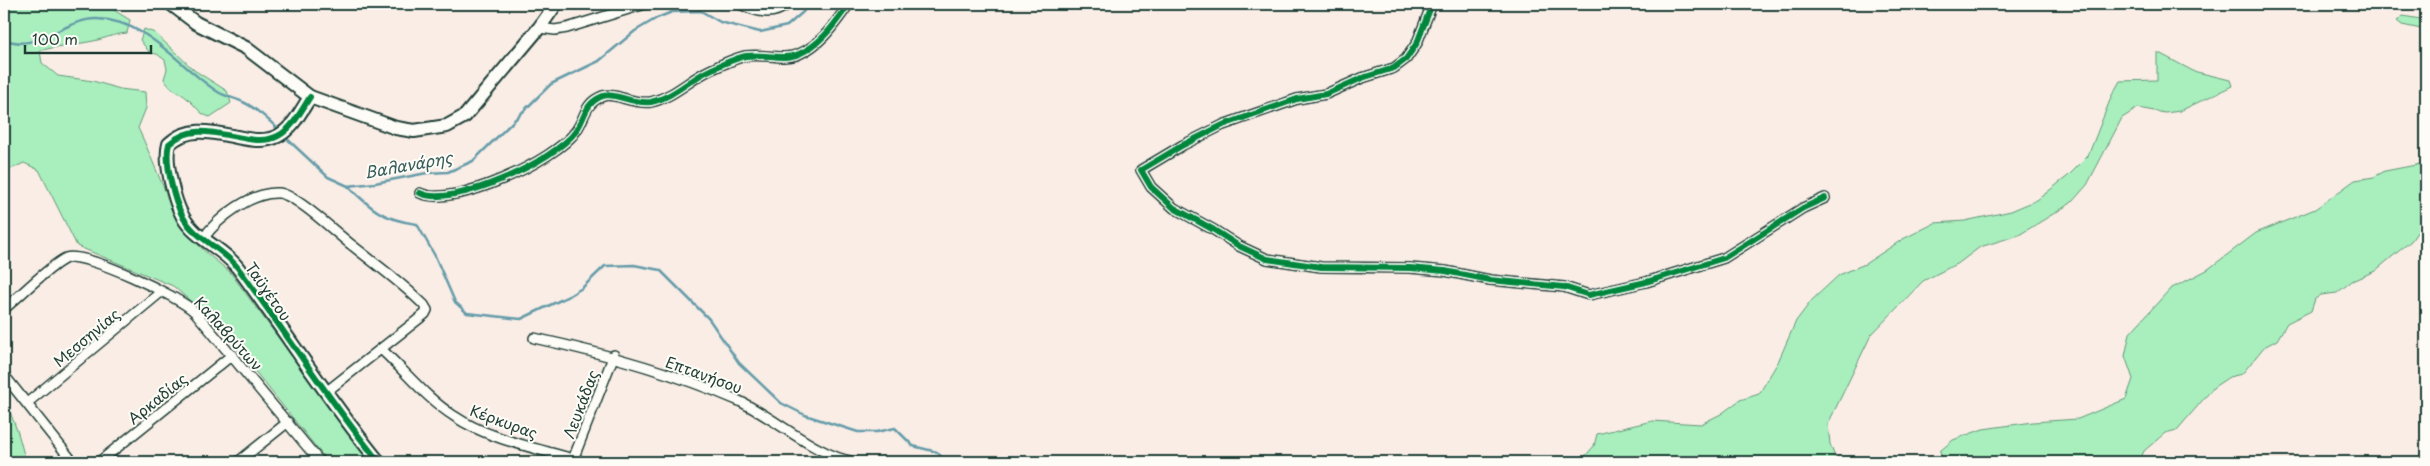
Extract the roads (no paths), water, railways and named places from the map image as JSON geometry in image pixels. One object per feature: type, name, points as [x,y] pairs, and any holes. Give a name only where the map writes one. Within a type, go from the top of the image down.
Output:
[{"type":"street","points":[[171,4],[196,23],[246,48],[310,97],[401,129],[420,131],[447,126],[460,120],[539,28],[556,4]]},
{"type":"street","points":[[539,28],[555,30],[567,28],[645,4]]},
{"type":"street","points":[[740,4],[766,13],[775,11],[788,4]]},
{"type":"street","points":[[420,193],[428,197],[450,195],[507,178],[536,163],[576,130],[582,116],[592,101],[605,95],[616,96],[634,103],[650,102],[666,97],[709,70],[746,56],[797,55],[814,45],[832,29],[849,4]]},
{"type":"street","points":[[1432,4],[1417,43],[1406,59],[1394,68],[1362,78],[1326,94],[1298,99],[1223,125],[1183,145],[1141,170],[1151,186],[1174,208],[1239,246],[1267,259],[1320,267],[1445,270],[1490,280],[1564,287],[1589,294],[1646,282],[1724,258],[1803,208],[1825,198]]},
{"type":"street","name":"Ταϋγέτου","points":[[310,97],[297,118],[278,136],[259,140],[223,134],[193,132],[176,137],[169,144],[166,153],[168,165],[179,209],[188,224],[203,238],[223,252],[237,266],[378,462]]},
{"type":"street","points":[[203,238],[216,222],[246,202],[278,193],[285,195],[320,217],[354,247],[378,263],[426,307],[425,314],[326,392]]},
{"type":"street","name":"Καλαβρύτων","points":[[4,309],[61,261],[74,256],[86,258],[188,304],[320,462]]},
{"type":"street","name":"Μεσσηνίας","points":[[27,403],[162,292]]},
{"type":"street","name":"Επτανήσου","points":[[534,338],[614,356],[736,400],[760,412],[824,451],[854,462]]},
{"type":"street","name":"Κέρκυρας","points":[[381,349],[437,402],[459,419],[486,432],[573,461],[583,462]]},
{"type":"street","name":"Αρκαδίας","points":[[98,462],[232,355]]},
{"type":"street","name":"Λευκάδας","points":[[573,461],[614,356]]},
{"type":"street","points":[[4,375],[73,462]]},
{"type":"street","points":[[238,462],[288,422]]},
{"type":"waterway","name":"Βαλανάρης","points":[[284,136],[328,177],[348,186],[427,173],[448,172],[473,161],[551,84],[599,61],[635,31],[657,18],[672,12],[701,11],[720,22],[760,32],[787,26],[803,12],[808,4]]},
{"type":"waterway","name":"Βαλανάρης","points":[[4,39],[28,42],[85,20],[115,21],[132,27],[147,36],[218,92],[253,108],[279,130]]},
{"type":"waterway","points":[[348,186],[379,212],[396,220],[417,224],[435,256],[455,302],[467,313],[521,319],[582,288],[605,266],[634,265],[660,270],[709,319],[739,363],[781,403],[805,415],[858,432],[877,432],[895,428],[913,446],[937,452],[946,462]]}]
